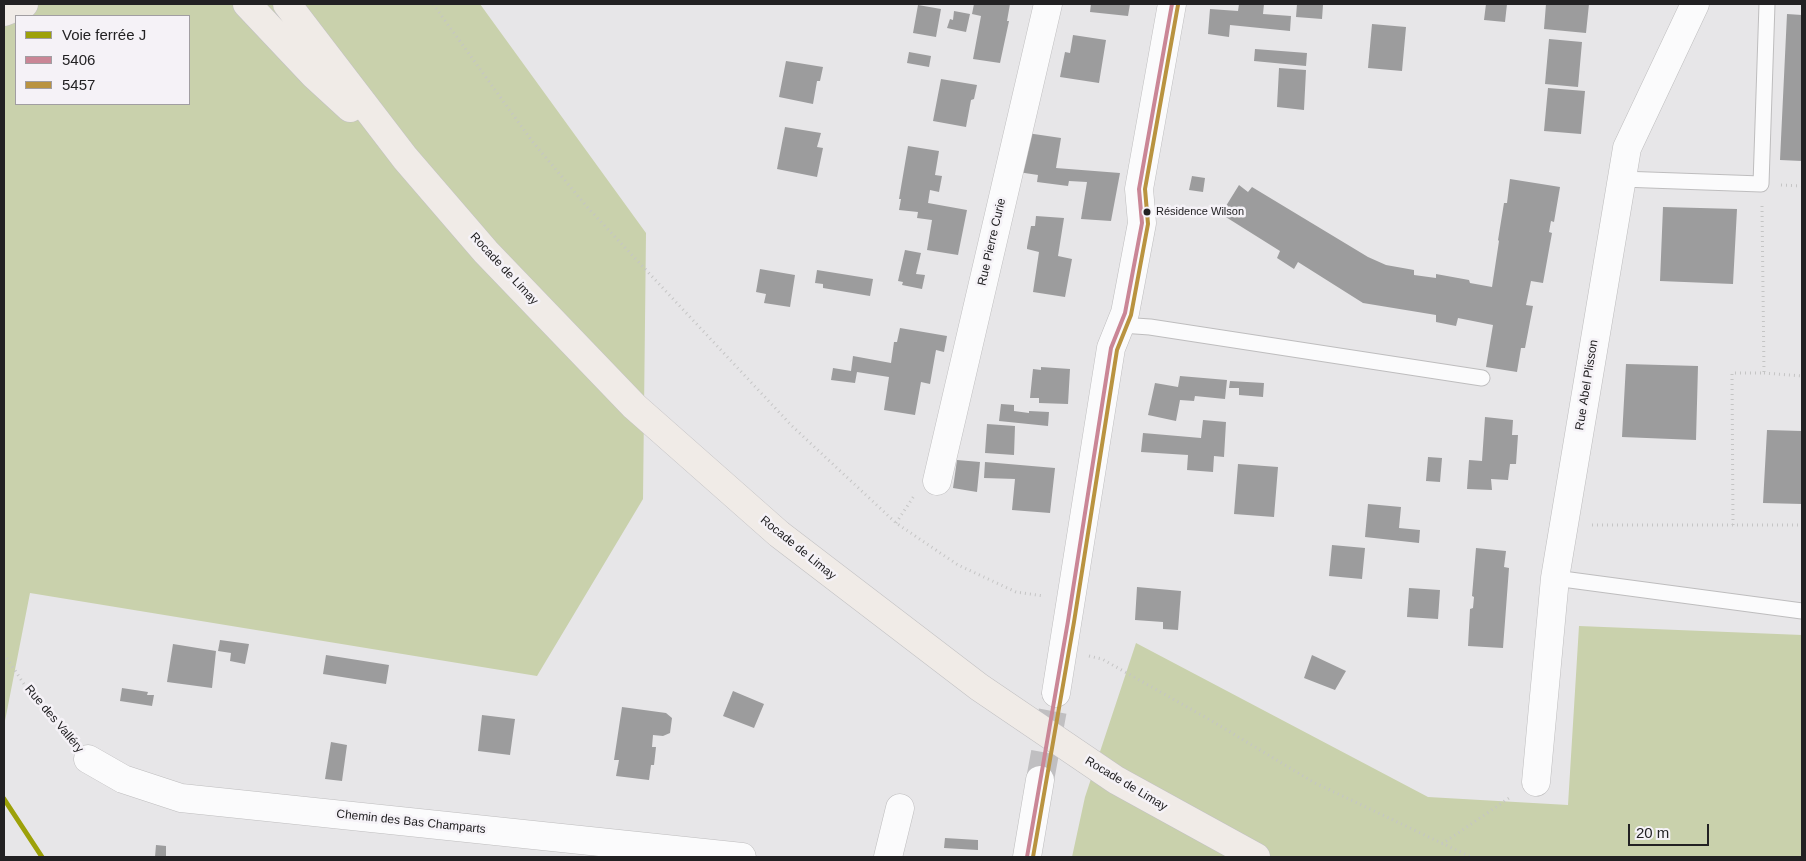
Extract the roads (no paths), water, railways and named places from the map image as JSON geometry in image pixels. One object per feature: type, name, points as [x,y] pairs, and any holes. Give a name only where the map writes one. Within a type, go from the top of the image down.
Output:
[{"type":"main road","points":[[4,12],[24,4]]},
{"type":"main road","points":[[247,4],[314,74],[405,158]]},
{"type":"main road","points":[[287,4],[405,158]]},
{"type":"main road","name":"Rocade de Limay","points":[[405,158],[486,252],[634,406],[779,534],[978,687],[1116,780],[1256,857]]},
{"type":"street","name":"Rue Pierre Curie","points":[[937,481],[1048,4]]},
{"type":"street","points":[[1056,694],[1112,348],[1125,313],[1142,223],[1139,189],[1172,4]]},
{"type":"street","name":"Rue Abel Plisson","points":[[1536,782],[1555,578],[1627,148],[1695,4]]},
{"type":"street","name":"Chemin des Bas Champarts","points":[[88,759],[123,779],[181,798],[742,857]]},
{"type":"street","points":[[1027,857],[1040,780]]},
{"type":"street","points":[[888,857],[900,808]]},
{"type":"lane","points":[[1621,179],[1761,184],[1767,4]]},
{"type":"lane","points":[[1121,325],[1150,327],[1482,378]]},
{"type":"lane","points":[[1555,578],[1802,611]]},
{"type":"tunnel","points":[[1040,780],[1056,693]]},
{"type":"rail line","name":"J","points":[[4,799],[42,857]]},
{"type":"place","name":"Résidence Wilson","points":[[1147,212]]}]
